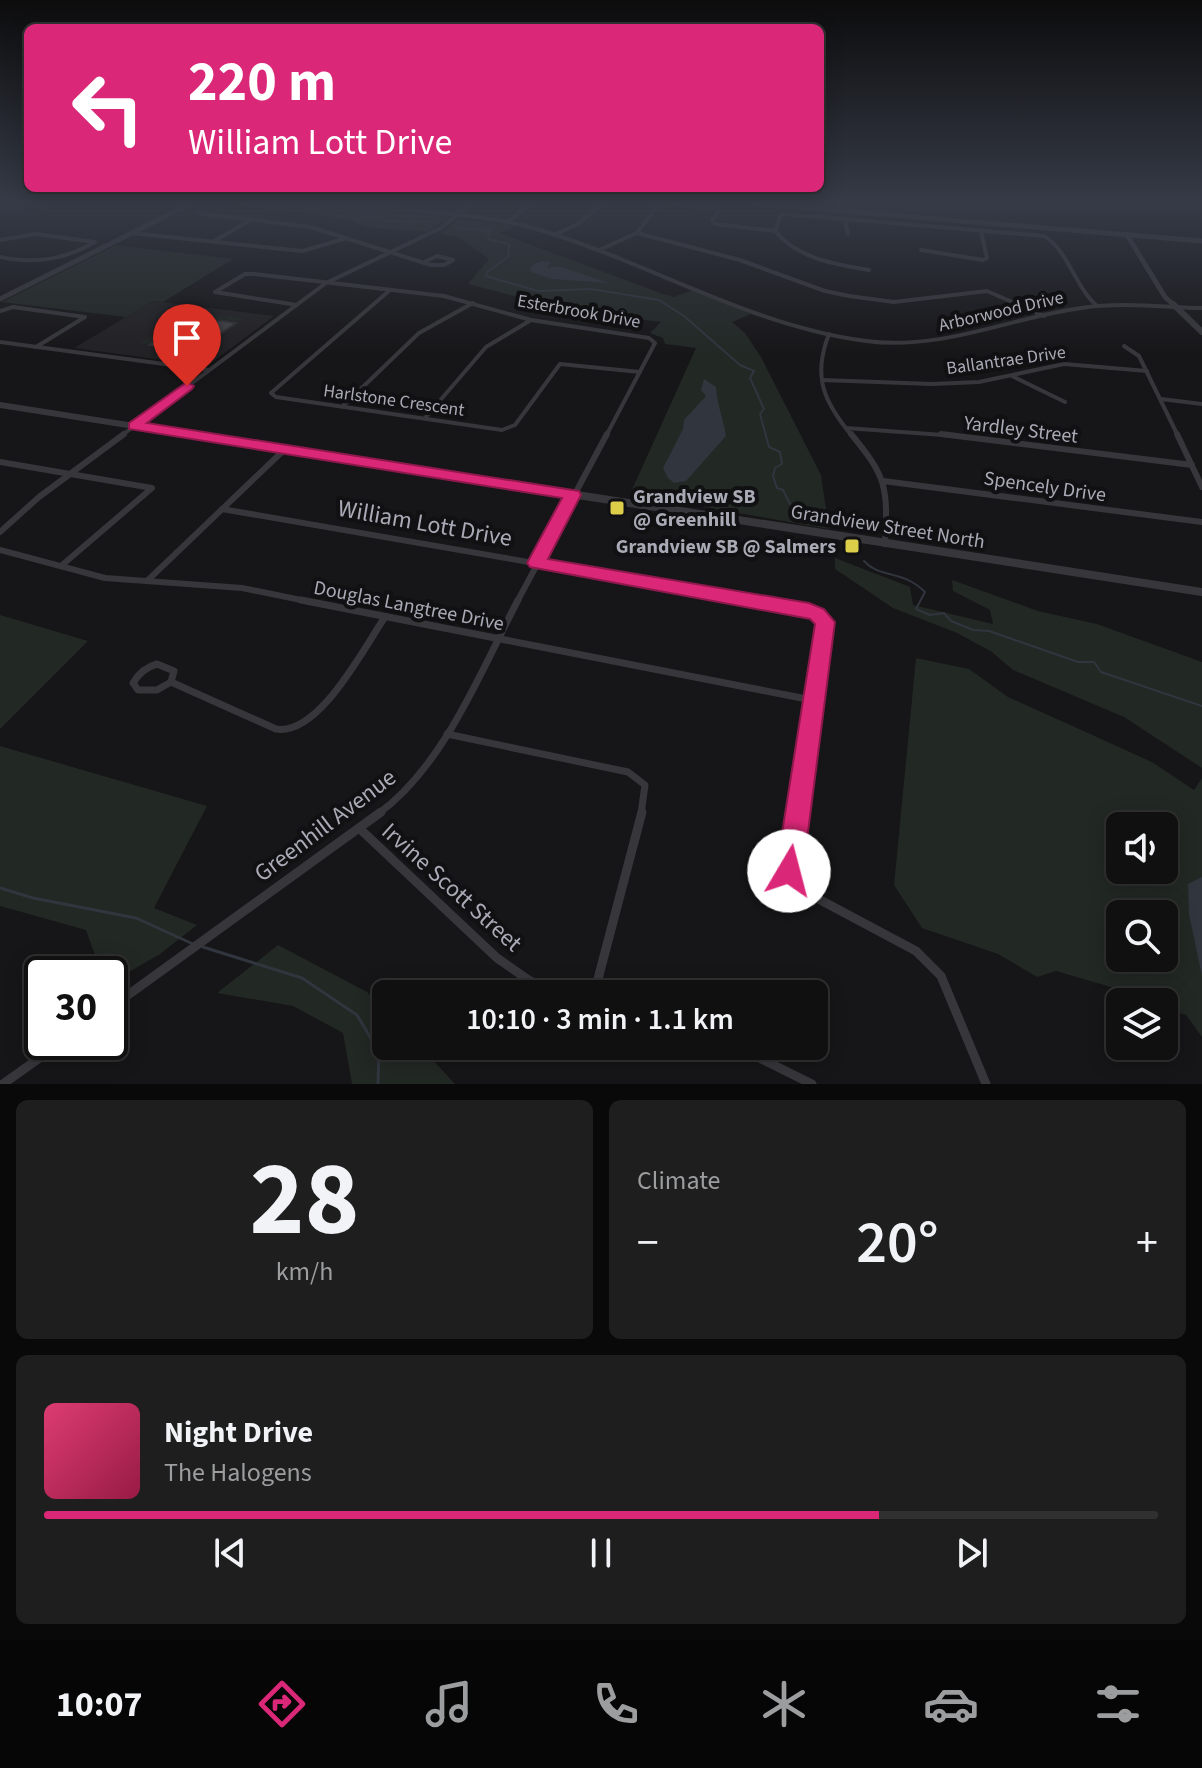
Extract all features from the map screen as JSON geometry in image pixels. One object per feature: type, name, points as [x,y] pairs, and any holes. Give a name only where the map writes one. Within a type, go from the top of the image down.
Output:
[{"type":"street","points":[[2,259],[44,263],[70,255]]},
{"type":"street","points":[[0,299],[88,255]]},
{"type":"street","points":[[0,532],[70,474],[326,283],[382,255]]},
{"type":"street","points":[[402,255],[440,266],[453,260],[442,256],[426,261]]},
{"type":"street","name":"Arborwood Drive","points":[[611,255],[772,318],[868,341],[926,343],[1097,306],[1202,308]]},
{"type":"street","points":[[721,255],[849,296],[894,302],[987,291],[1044,316]]},
{"type":"street","points":[[811,255],[840,265],[869,270]]},
{"type":"street","points":[[939,255],[983,260],[987,258],[986,255]]},
{"type":"street","points":[[1060,255],[1077,288],[1097,306]]},
{"type":"street","points":[[1140,255],[1175,307],[1202,332]]},
{"type":"street","name":"Esterbrook Drive","points":[[297,305],[215,292],[249,273],[473,303],[531,320],[655,340],[573,495]]},
{"type":"street","name":"Harlstone Crescent","points":[[390,290],[271,393],[506,429],[515,425],[560,364],[640,372]]},
{"type":"street","points":[[343,406],[419,333],[473,303]]},
{"type":"street","points":[[0,311],[13,307],[85,317],[36,347]]},
{"type":"street","points":[[425,418],[486,347],[531,320]]},
{"type":"street","points":[[829,334],[819,354],[818,365],[826,398],[873,460],[883,481],[885,544]]},
{"type":"street","points":[[0,342],[209,370]]},
{"type":"street","points":[[1124,346],[1139,356],[1202,487]]},
{"type":"street","name":"Ballantrae Drive","points":[[822,380],[953,384],[1012,376],[1064,364],[1147,371]]},
{"type":"street","points":[[1012,376],[1065,402]]},
{"type":"street","points":[[1161,399],[1202,404]]},
{"type":"street","name":"Grandview Street North","points":[[0,405],[1202,592]]},
{"type":"street","name":"Yardley Street","points":[[846,428],[927,432],[1192,465]]},
{"type":"street","points":[[147,581],[284,450]]},
{"type":"street","points":[[0,462],[152,488],[61,566]]},
{"type":"street","name":"Spencely Drive","points":[[883,481],[1202,522]]},
{"type":"street","name":"Greenhill Avenue","points":[[128,995],[359,828],[412,786],[447,734],[573,495]]},
{"type":"street","name":"William Lott Drive","points":[[222,509],[809,610],[817,614],[825,622],[789,871],[796,887],[916,951],[941,976],[986,1084]]},
{"type":"street","name":"Douglas Langtree Drive","points":[[0,550],[105,578],[242,588],[812,700]]},
{"type":"street","points":[[171,682],[276,729],[293,730],[326,701],[385,617]]},
{"type":"street","points":[[163,664],[174,671],[171,682],[157,690],[144,692],[133,683],[143,669],[163,664]]},
{"type":"street","points":[[447,734],[628,772],[645,785],[645,800],[598,980]]},
{"type":"street","name":"Irvine Scott Street","points":[[359,828],[497,958],[529,980]]},
{"type":"street","points":[[3,1084],[37,1060]]},
{"type":"street","points":[[763,1060],[812,1084]]},
{"type":"shaded area","points":[[97,255],[196,255],[233,259],[163,302],[153,301],[126,317],[2,302]]},
{"type":"shaded area","points":[[483,255],[557,255],[663,294],[674,297],[693,290],[751,314],[732,322],[745,333],[761,357],[821,475],[829,529],[630,494],[696,348],[665,344],[663,338],[650,333],[661,322],[564,309],[468,284],[489,259]]},
{"type":"shaded area","points":[[551,262],[547,268],[558,266],[609,283],[552,279],[531,272],[533,264]]},
{"type":"shaded area","points":[[153,301],[274,316],[207,366],[74,348]]},
{"type":"shaded area","points":[[204,314],[243,318],[237,321],[219,319],[201,331],[190,329],[178,337],[163,335],[149,344],[140,343],[173,323]]},
{"type":"shaded area","points":[[704,379],[716,387],[726,436],[686,481],[674,483],[663,468],[683,429],[684,420],[706,396],[701,390]]},
{"type":"shaded area","points":[[835,558],[910,587],[913,605],[993,624],[990,610],[953,591],[952,580],[1038,611],[1097,624],[1202,662],[1202,768],[1124,717],[1013,670],[992,652],[957,633],[893,608],[835,569]]},
{"type":"shaded area","points":[[0,615],[88,641],[0,729]]},
{"type":"shaded area","points":[[916,658],[969,669],[1008,697],[1152,762],[1194,790],[1202,778],[1202,1037],[1186,1015],[1178,1012],[1178,988],[1114,988],[1056,971],[1037,977],[998,954],[922,928],[894,885]]},
{"type":"shaded area","points":[[0,746],[207,806],[154,908],[197,925],[160,954],[128,973],[128,956],[95,956],[86,930],[0,906]]},
{"type":"shaded area","points":[[1202,877],[1202,976],[1189,914],[1188,884]]},
{"type":"shaded area","points":[[278,945],[372,997],[372,1060],[433,1060],[455,1084],[352,1084],[343,1033],[293,1006],[217,993]]},
{"type":"building","points":[[218,320],[236,323],[194,352],[149,345],[162,336],[177,338],[189,330],[201,332]]},
{"type":"waterway","points":[[508,255],[486,276],[538,291],[591,289],[659,300],[684,316],[740,365],[754,371],[750,378],[764,409],[760,414],[769,447],[780,452],[782,464],[775,468],[773,476],[777,488],[783,490],[790,504],[823,518]]},
{"type":"waterway","points":[[864,561],[870,567],[908,580],[925,592],[916,609],[930,615],[944,613],[951,621],[973,630],[989,631],[1078,662],[1094,662],[1101,672],[1202,706]]},
{"type":"waterway","points":[[0,888],[33,898],[136,918],[193,944]]},
{"type":"waterway","points":[[203,947],[302,978],[357,1015],[379,1052],[378,1084]]},
{"type":"place","name":"Grandview SB @ Greenhill","points":[[617,508]]},
{"type":"place","name":"Grandview SB @ Salmers","points":[[852,546]]},
{"type":"route","points":[[187,386],[134,426],[573,495],[537,563],[809,610],[817,614],[825,622],[789,871]]}]
